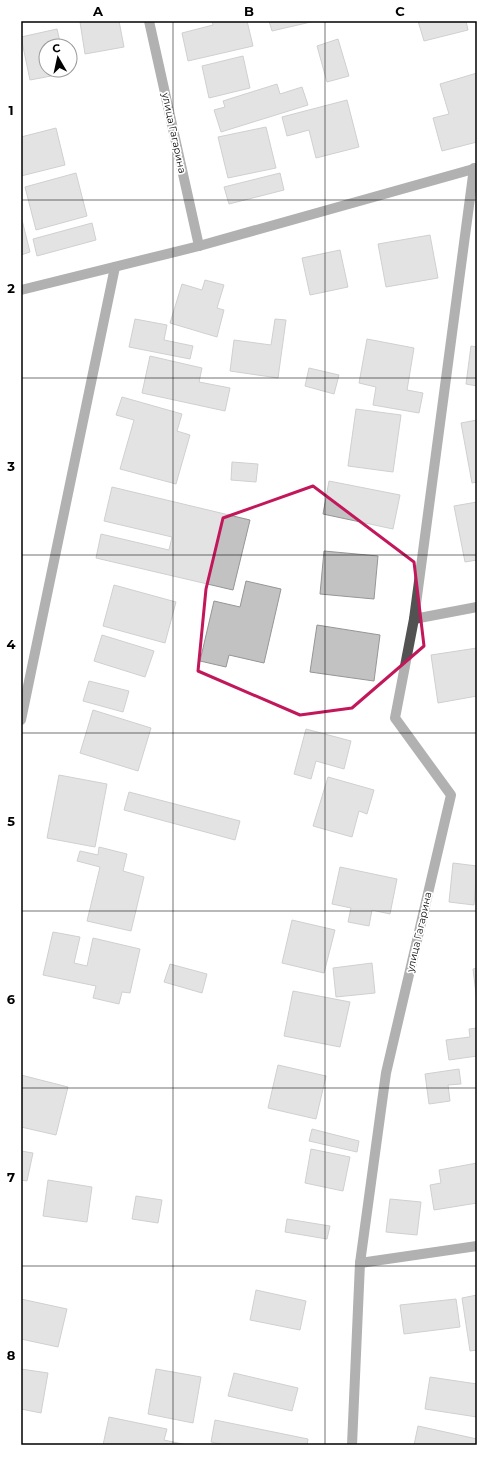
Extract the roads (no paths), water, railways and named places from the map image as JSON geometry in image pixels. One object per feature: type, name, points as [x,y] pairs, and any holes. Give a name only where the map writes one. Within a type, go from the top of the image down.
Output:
[{"type":"street","name":"улица Гагарина","points":[[149,21],[199,246]]},
{"type":"street","name":"улица Гагарина","points":[[352,1445],[360,1263],[386,1073],[451,795],[395,718],[414,619],[475,168]]},
{"type":"street","points":[[21,290],[199,246],[475,168]]},
{"type":"street","points":[[21,720],[115,267]]},
{"type":"street","points":[[414,619],[477,606]]},
{"type":"street","points":[[360,1263],[477,1246]]}]
